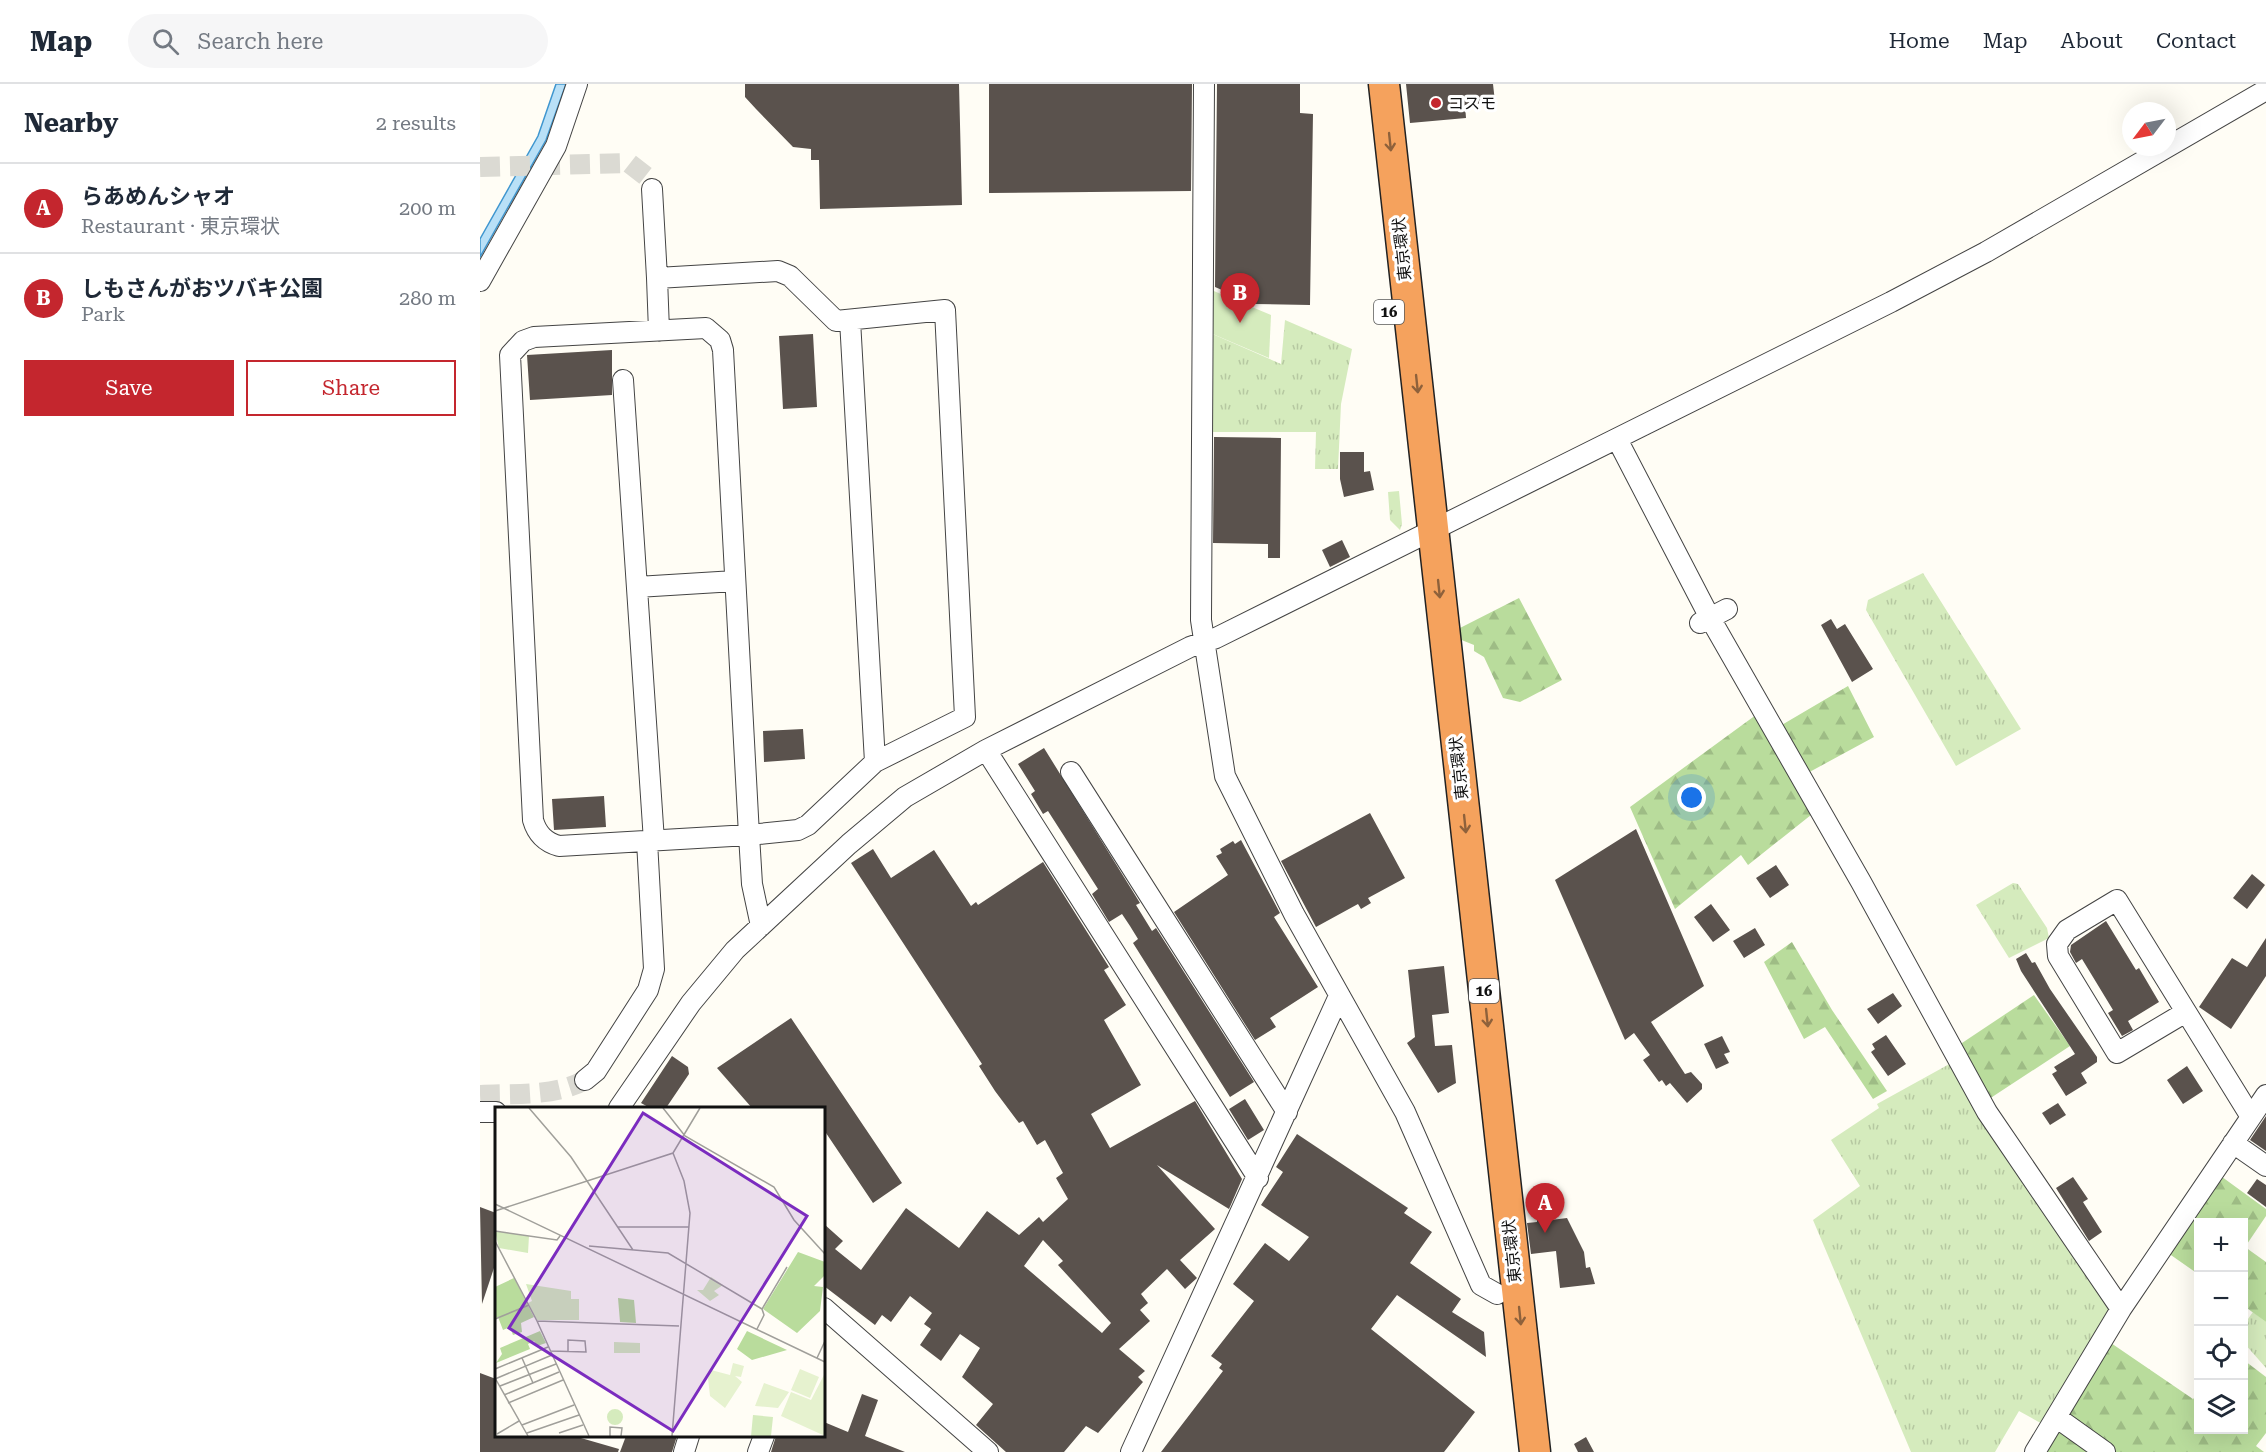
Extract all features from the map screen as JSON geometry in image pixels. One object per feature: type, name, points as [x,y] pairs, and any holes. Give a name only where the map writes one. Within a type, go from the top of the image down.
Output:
[{"type":"highway","name":"東京環状","points":[[1364,84],[1423,535],[1535,1452]]},
{"type":"highway","name":"東京環状","points":[[1384,84],[1423,535],[1514,1452]]},
{"type":"street","points":[[480,281],[556,146],[577,84]]},
{"type":"street","points":[[1204,84],[1201,506],[1203,642],[1225,776],[1293,914],[1405,1112],[1480,1285],[1497,1294]]},
{"type":"street","points":[[620,1107],[691,1004],[735,950],[849,844],[905,798],[986,750],[1617,439],[1986,252],[2266,90]]},
{"type":"street","points":[[652,189],[659,331]]},
{"type":"street","points":[[657,278],[778,271],[790,276],[836,321],[945,310],[964,717],[875,762],[808,825],[787,832],[749,836],[559,846],[551,844],[536,831],[533,820],[510,355],[516,346],[534,337],[706,328],[720,340],[735,581],[749,836],[752,884],[761,926]]},
{"type":"street","points":[[850,320],[875,762]]},
{"type":"street","points":[[585,1080],[596,1071],[648,990],[654,969],[637,587],[623,380]]},
{"type":"street","points":[[1617,439],[1704,621],[1861,882],[1987,1112],[2121,1309]]},
{"type":"street","points":[[637,587],[735,581]]},
{"type":"street","points":[[1704,621],[1728,609]]},
{"type":"street","points":[[986,750],[1258,1178]]},
{"type":"street","points":[[1071,772],[1287,1112]]},
{"type":"street","points":[[2186,1012],[2117,1053],[2058,956],[2057,944],[2067,930],[2117,900],[2251,1117]]},
{"type":"street","points":[[1131,1452],[1258,1178],[1339,996]]},
{"type":"street","points":[[2035,1452],[2121,1309],[2266,1095]]},
{"type":"street","points":[[2233,1143],[2266,1166]]},
{"type":"street","points":[[825,1309],[988,1452]]},
{"type":"street","points":[[2056,1417],[2105,1452]]},
{"type":"street","points":[[684,1452],[689,1437]]},
{"type":"street","points":[[758,1452],[764,1437]]},
{"type":"green space","points":[[1209,289],[1271,315],[1269,358],[1208,332]]},
{"type":"green space","points":[[1285,320],[1352,349],[1341,404],[1338,469],[1315,469],[1316,432],[1207,432],[1208,332],[1281,364]]},
{"type":"green space","points":[[1399,491],[1402,524],[1400,530],[1390,520],[1388,492]]},
{"type":"green space","points":[[1923,573],[2021,729],[1956,766],[1866,610],[1868,600]]},
{"type":"green space","points":[[1519,598],[1562,680],[1520,702],[1503,698],[1484,657],[1474,651],[1474,645],[1459,639],[1458,629]]},
{"type":"green space","points":[[1848,686],[1874,737],[1804,775],[1780,726]]},
{"type":"green space","points":[[1760,712],[1816,811],[1748,865],[1741,855],[1675,909],[1630,807]]},
{"type":"green space","points":[[2013,883],[2018,884],[2047,928],[2049,938],[2009,958],[1976,905]]},
{"type":"green space","points":[[1792,942],[1832,1010],[1887,1091],[1873,1099],[1825,1027],[1804,1039],[1764,962]]},
{"type":"green space","points":[[2034,995],[2070,1046],[1986,1101],[1956,1047]]},
{"type":"green space","points":[[1953,1062],[2113,1309],[2046,1426],[2019,1411],[1995,1452],[1911,1452],[1813,1220],[1860,1186],[1831,1140],[1879,1108],[1877,1104]]},
{"type":"green space","points":[[2218,1174],[2266,1209],[2266,1216],[2248,1243],[2248,1218],[2194,1218],[2194,1271],[2168,1253]]},
{"type":"green space","points":[[2248,1249],[2266,1262],[2266,1322],[2248,1309]]},
{"type":"green space","points":[[2253,1312],[2266,1322],[2266,1368],[2248,1348],[2248,1319]]},
{"type":"green space","points":[[2108,1341],[2194,1398],[2194,1434],[2248,1434],[2248,1363],[2266,1377],[2266,1433],[2256,1446],[2264,1452],[2110,1452],[2061,1416]]},
{"type":"green space","points":[[2058,1422],[2100,1452],[2040,1452]]},
{"type":"water","points":[[556,84],[566,84],[546,140],[480,257],[480,239],[538,136]]},
{"type":"building","points":[[745,84],[959,84],[962,205],[820,209],[819,160],[811,160],[811,149],[793,147],[745,97]]},
{"type":"building","points":[[989,84],[1192,84],[1191,191],[989,193]]},
{"type":"building","points":[[1217,84],[1300,84],[1300,113],[1313,114],[1310,305],[1255,304],[1215,287]]},
{"type":"building","name":"コスモ","points":[[1406,84],[1493,84],[1495,102],[1465,105],[1466,118],[1410,123]]},
{"type":"building","points":[[813,334],[817,407],[783,409],[779,336]]},
{"type":"building","points":[[612,350],[612,395],[530,400],[527,355]]},
{"type":"building","points":[[1214,437],[1281,438],[1280,558],[1268,558],[1268,544],[1213,543]]},
{"type":"building","points":[[1340,452],[1364,452],[1364,472],[1370,471],[1374,490],[1344,497],[1340,479]]},
{"type":"building","points":[[1342,540],[1350,557],[1330,567],[1322,550]]},
{"type":"building","points":[[1831,619],[1837,629],[1845,624],[1873,669],[1852,682],[1821,625]]},
{"type":"building","points":[[803,729],[805,759],[764,762],[763,731]]},
{"type":"building","points":[[1044,748],[1140,903],[1136,905],[1152,931],[1156,928],[1254,1082],[1230,1097],[1133,943],[1138,939],[1130,926],[1122,914],[1109,922],[1092,894],[1098,889],[1048,811],[1043,814],[1031,794],[1035,791],[1018,764]]},
{"type":"building","points":[[604,796],[606,827],[554,830],[552,799]]},
{"type":"building","points":[[1370,813],[1405,878],[1368,898],[1371,903],[1361,909],[1358,904],[1316,927],[1281,861]]},
{"type":"building","points":[[1636,829],[1704,986],[1651,1022],[1685,1074],[1691,1072],[1702,1084],[1702,1089],[1687,1103],[1670,1083],[1666,1086],[1662,1080],[1659,1082],[1643,1060],[1650,1055],[1634,1033],[1625,1040],[1555,880]]},
{"type":"building","points":[[1241,840],[1280,913],[1274,917],[1318,987],[1270,1018],[1276,1027],[1255,1040],[1174,912],[1228,875],[1216,856],[1222,853],[1220,849],[1233,841],[1235,844]]},
{"type":"building","points":[[873,849],[891,878],[934,850],[971,906],[976,902],[978,905],[1043,862],[1109,967],[1104,970],[1126,1005],[1104,1020],[1141,1085],[1091,1114],[1110,1148],[1195,1101],[1242,1179],[1229,1209],[1157,1165],[1215,1229],[1180,1260],[1197,1278],[1185,1289],[1167,1269],[1141,1294],[1148,1303],[1140,1310],[1150,1321],[1119,1349],[1145,1371],[1138,1377],[1143,1382],[1098,1433],[1086,1426],[1064,1452],[1006,1452],[976,1425],[993,1404],[962,1377],[980,1348],[960,1334],[941,1361],[920,1345],[931,1329],[924,1324],[932,1313],[910,1296],[891,1322],[882,1315],[875,1325],[825,1287],[825,1225],[843,1241],[835,1249],[861,1270],[906,1208],[959,1248],[987,1211],[1019,1235],[1039,1217],[1043,1222],[1068,1199],[1056,1178],[1063,1173],[1045,1140],[1037,1145],[1023,1121],[1019,1123],[995,1091],[979,1066],[982,1064],[851,863]],"holes":[[[1043,1240],[1063,1261],[1058,1265],[1111,1323],[1102,1333],[1024,1266]]]},
{"type":"building","points":[[1776,865],[1789,885],[1770,898],[1756,878]]},
{"type":"building","points":[[2252,874],[2265,885],[2247,909],[2233,898]]},
{"type":"building","points":[[1711,904],[1730,930],[1713,942],[1694,917]]},
{"type":"building","points":[[2106,921],[2136,970],[2139,968],[2159,1002],[2128,1021],[2133,1030],[2122,1036],[2108,1013],[2113,1010],[2082,959],[2076,963],[2070,952],[2071,945]]},
{"type":"building","points":[[1755,928],[1765,945],[1744,958],[1733,941]]},
{"type":"building","points":[[2266,938],[2266,976],[2231,1029],[2199,1007],[2232,958],[2247,967]]},
{"type":"building","points":[[2026,953],[2032,963],[2035,962],[2050,989],[2097,1057],[2097,1062],[2081,1073],[2087,1083],[2066,1096],[2052,1074],[2057,1071],[2054,1067],[2075,1054],[2021,971],[2016,959]]},
{"type":"building","points":[[1444,966],[1449,1013],[1432,1015],[1435,1046],[1452,1045],[1456,1083],[1438,1093],[1407,1043],[1415,1037],[1408,970]]},
{"type":"building","points":[[1893,993],[1902,1006],[1878,1024],[1867,1009]]},
{"type":"building","points":[[791,1018],[902,1183],[873,1203],[825,1131],[825,1107],[751,1107],[717,1068]]},
{"type":"building","points":[[1886,1035],[1906,1064],[1888,1076],[1871,1052],[1875,1049],[1872,1044]]},
{"type":"building","points":[[1722,1036],[1730,1052],[1724,1054],[1729,1063],[1716,1069],[1704,1044]]},
{"type":"building","points":[[672,1056],[688,1067],[689,1074],[667,1107],[648,1107],[641,1103]]},
{"type":"building","points":[[2187,1066],[2203,1091],[2183,1104],[2167,1080]]},
{"type":"building","points":[[1245,1099],[1264,1130],[1248,1140],[1229,1109]]},
{"type":"building","points":[[2058,1103],[2066,1115],[2050,1125],[2042,1113]]},
{"type":"building","points":[[2266,1116],[2266,1151],[2250,1140]]},
{"type":"building","points":[[1297,1134],[1408,1208],[1404,1213],[1432,1232],[1410,1263],[1461,1299],[1452,1312],[1484,1332],[1486,1357],[1397,1295],[1371,1329],[1475,1412],[1444,1452],[1161,1452],[1223,1371],[1219,1368],[1222,1364],[1211,1356],[1254,1301],[1233,1284],[1265,1243],[1289,1261],[1309,1237],[1261,1205],[1283,1172],[1276,1167]]},
{"type":"building","points":[[2073,1177],[2088,1199],[2083,1202],[2102,1232],[2089,1241],[2056,1188]]},
{"type":"building","points":[[2257,1179],[2266,1185],[2266,1207],[2247,1193]]},
{"type":"building","points":[[480,1207],[495,1213],[495,1265],[482,1304]]},
{"type":"building","points":[[1550,1214],[1551,1220],[1567,1218],[1584,1252],[1586,1268],[1590,1267],[1595,1284],[1560,1288],[1556,1251],[1531,1254],[1527,1223],[1537,1222],[1537,1216]]},
{"type":"building","points":[[480,1373],[495,1379],[495,1437],[577,1437],[619,1449],[618,1452],[480,1452]]},
{"type":"building","points":[[862,1394],[878,1400],[865,1436],[905,1452],[771,1452],[776,1437],[825,1437],[825,1422],[848,1432]]},
{"type":"building","points":[[626,1437],[677,1437],[672,1452],[620,1452]]},
{"type":"building","points":[[1586,1437],[1594,1452],[1578,1452],[1574,1444]]},
{"type":"tunnel","points":[[480,167],[629,163],[647,177],[652,189]]},
{"type":"tunnel","points":[[480,1095],[548,1092],[585,1080]]},
{"type":"place","name":"コスモ","points":[[1436,103]]},
{"type":"place","name":"しもさんがおツバキ公園","points":[[1240,323]]},
{"type":"place","name":"らあめんシャオ","points":[[1545,1233]]}]
